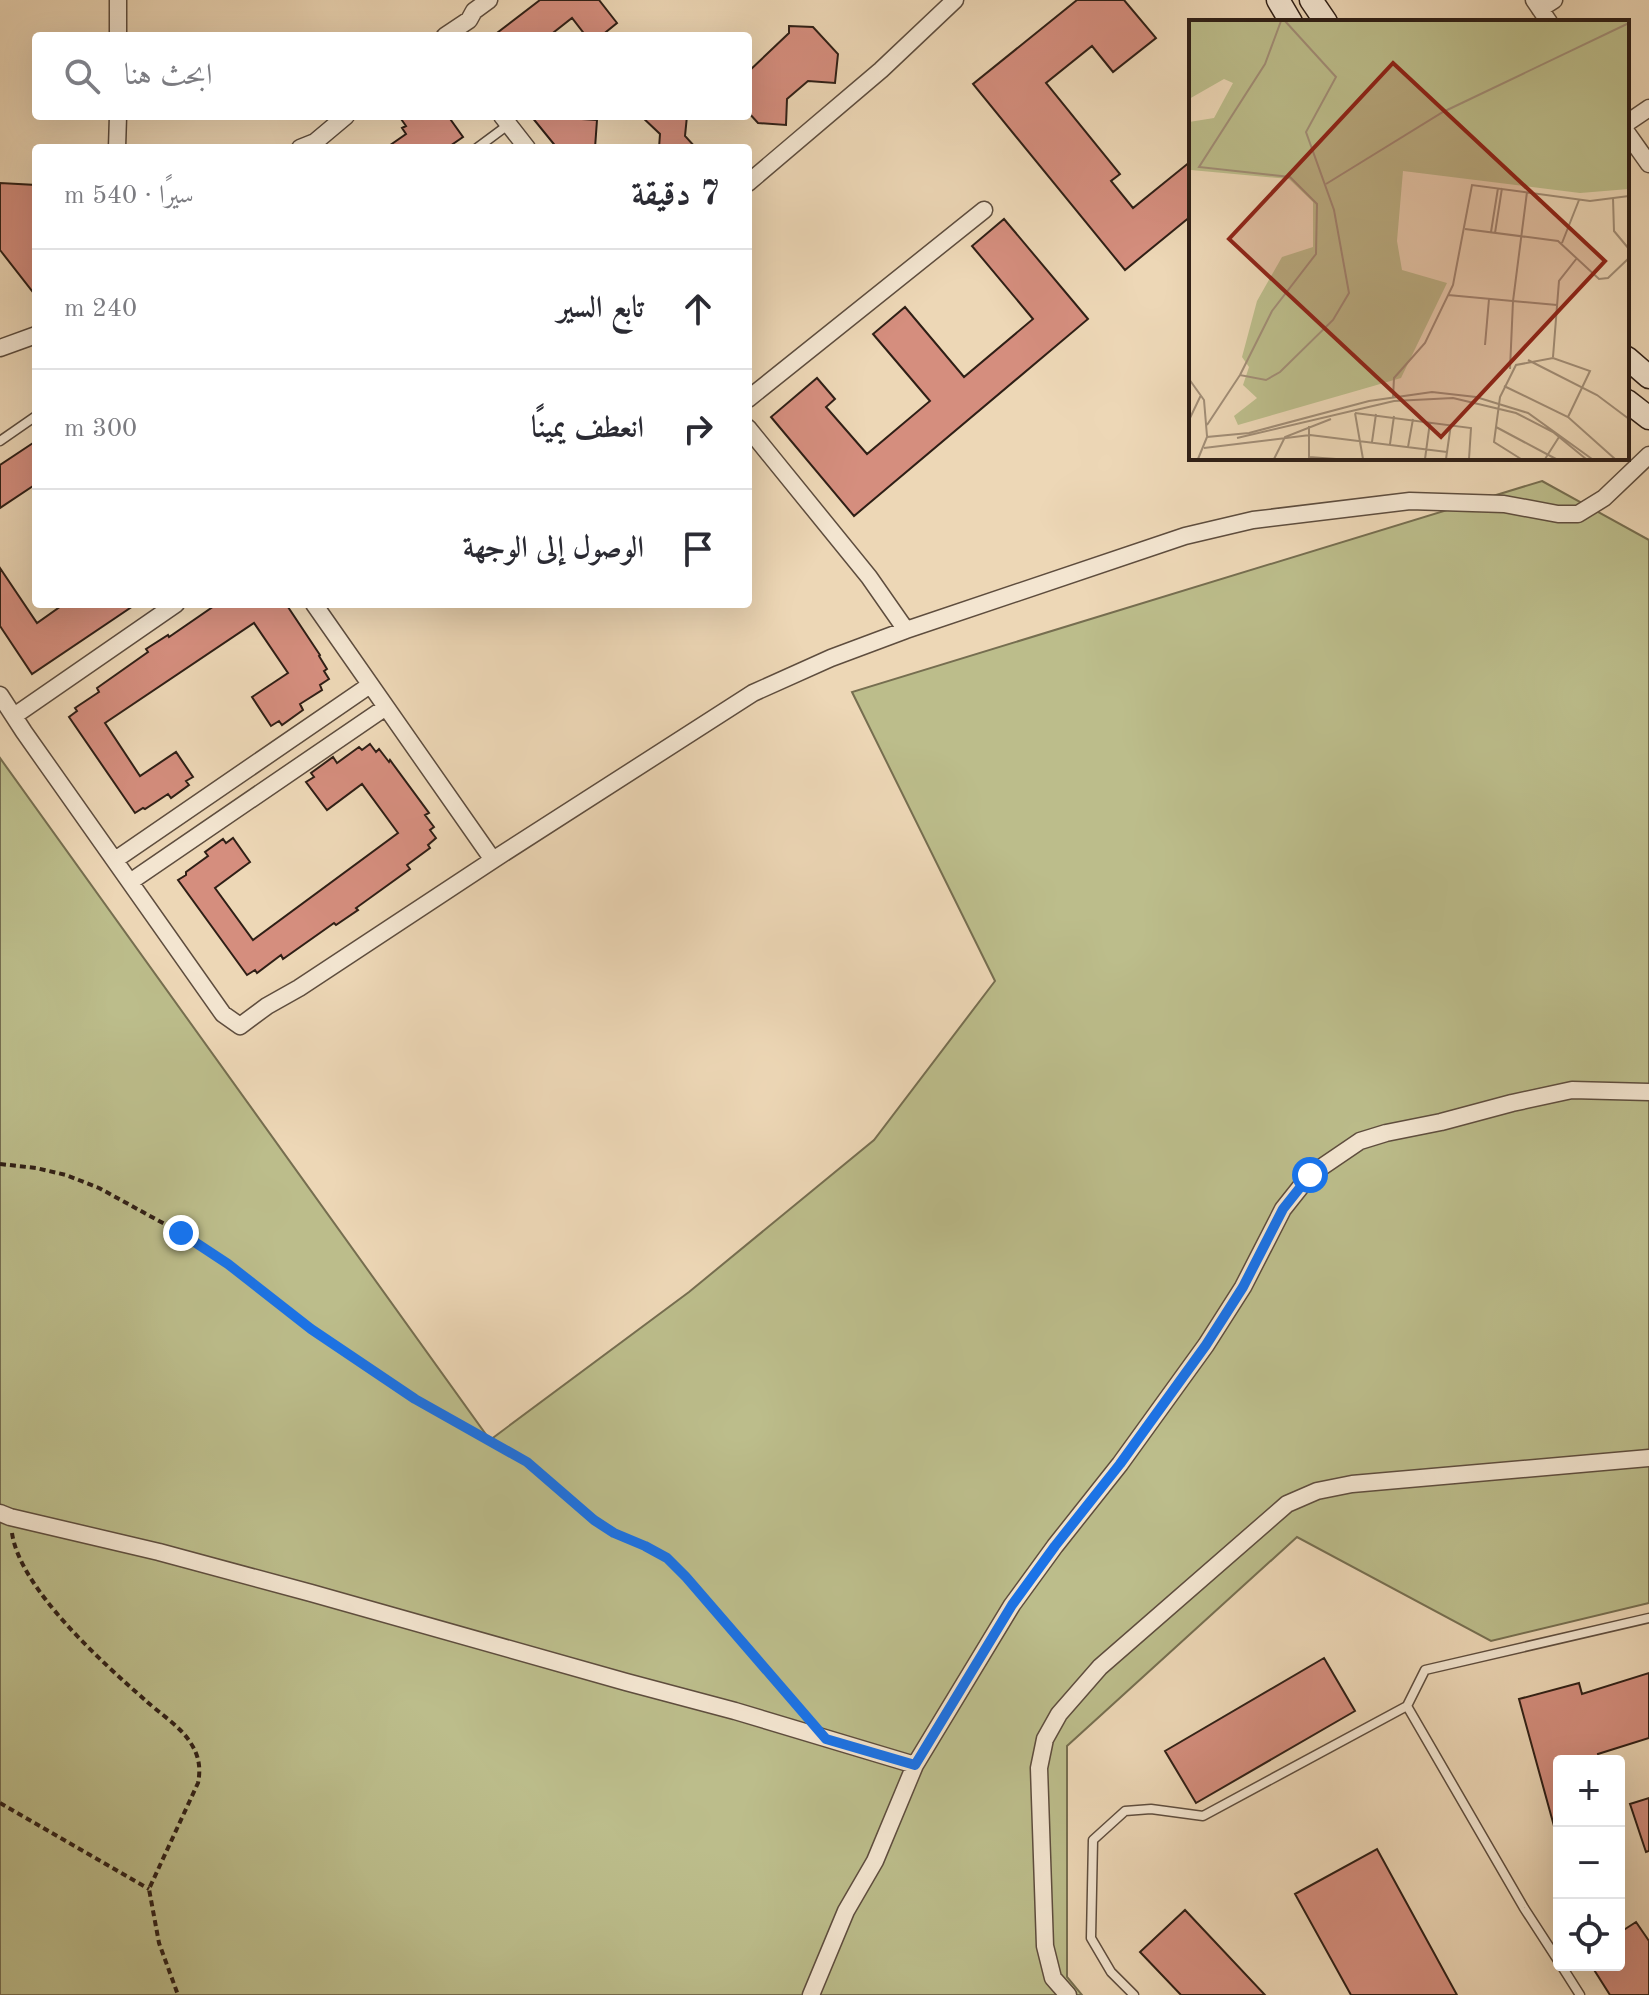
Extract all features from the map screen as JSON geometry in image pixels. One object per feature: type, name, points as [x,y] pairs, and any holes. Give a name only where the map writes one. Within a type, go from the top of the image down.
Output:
[{"type":"main road","points":[[1278,0],[1290,20]]},
{"type":"main road","points":[[1311,0],[1325,20]]},
{"type":"main road","points":[[1629,360],[1649,377]]},
{"type":"main road","points":[[1629,403],[1649,418]]},
{"type":"street","points":[[118,0],[118,32]]},
{"type":"street","points":[[451,32],[469,20],[474,11],[489,0]]},
{"type":"street","points":[[752,180],[881,70],[955,0]]},
{"type":"street","points":[[1629,122],[1649,108]]},
{"type":"street","points":[[117,144],[118,120]]},
{"type":"street","points":[[310,144],[341,120]]},
{"type":"street","points":[[505,120],[524,144]]},
{"type":"street","points":[[1629,136],[1649,164]]},
{"type":"street","points":[[752,396],[984,210]]},
{"type":"street","points":[[0,348],[32,336]]},
{"type":"street","points":[[752,433],[869,577],[906,630]]},
{"type":"street","points":[[0,695],[223,1014],[240,1026],[753,693],[831,658],[1185,536],[1253,520],[1410,501],[1504,504],[1558,514],[1578,514],[1604,498],[1649,455]]},
{"type":"street","points":[[14,716],[170,608]]},
{"type":"street","points":[[317,608],[493,860]]},
{"type":"street","points":[[115,860],[370,685]]},
{"type":"street","points":[[130,882],[386,707]]},
{"type":"street","points":[[276,749],[292,771]]},
{"type":"street","points":[[811,1995],[846,1911],[875,1861],[915,1765],[1012,1605],[1206,1345],[1243,1287],[1283,1209],[1310,1175],[1360,1141],[1386,1133],[1572,1090],[1649,1092]]},
{"type":"street","points":[[1068,1995],[1053,1978],[1045,1946],[1039,1768],[1045,1739],[1059,1714],[1100,1667],[1287,1504],[1317,1491],[1352,1484],[1649,1458]]},
{"type":"street","points":[[5,1515],[159,1552],[735,1711],[915,1765]]},
{"type":"lane","points":[[481,144],[505,120]]},
{"type":"lane","points":[[0,441],[32,419]]},
{"type":"lane","points":[[1134,1995],[1111,1972],[1091,1938],[1093,1840],[1125,1811],[1151,1809],[1203,1816],[1407,1706],[1425,1670],[1649,1618]]},
{"type":"lane","points":[[1407,1706],[1553,1952]]},
{"type":"lane","points":[[1565,1971],[1580,1995]]},
{"type":"path","points":[[0,1164],[66,1175],[99,1188],[181,1233],[228,1264],[311,1329],[415,1399],[527,1462],[594,1520],[667,1558],[826,1739]]},
{"type":"path","points":[[5,1515],[25,1571],[70,1628],[189,1740],[197,1755],[201,1769],[198,1783],[149,1889],[159,1943],[178,1995]]},
{"type":"path","points":[[0,1803],[149,1889]]},
{"type":"green space","points":[[1542,481],[1649,540],[1649,1603],[1491,1641],[1297,1537],[1067,1746],[1067,1977],[1082,1995],[0,1995],[0,758],[490,1440],[689,1292],[874,1140],[995,981],[852,692]]},
{"type":"building","points":[[540,0],[599,0],[617,23],[606,32],[583,32],[572,18],[554,32],[498,32]]},
{"type":"building","points":[[1077,0],[1124,0],[1156,38],[1113,72],[1092,46],[1046,83],[1120,174],[1111,181],[1133,208],[1189,163],[1189,218],[1125,270],[973,84]]},
{"type":"building","points":[[789,26],[813,27],[838,54],[835,83],[808,81],[787,99],[786,125],[758,123],[752,116],[752,68],[789,33]]},
{"type":"building","points":[[402,120],[451,120],[463,137],[453,144],[392,144],[406,134],[402,128],[406,126]]},
{"type":"building","points":[[534,120],[597,120],[595,144],[554,144]]},
{"type":"building","points":[[645,120],[687,120],[685,136],[692,144],[659,144],[660,134]]},
{"type":"building","points":[[0,183],[32,185],[32,291],[0,250]]},
{"type":"building","points":[[1004,219],[1088,319],[854,516],[771,417],[817,378],[835,399],[826,407],[867,454],[930,401],[873,334],[905,307],[964,377],[1033,319],[972,246]]},
{"type":"building","points":[[32,444],[32,487],[0,508],[0,465]]},
{"type":"building","points":[[0,568],[37,623],[58,608],[130,608],[32,674],[0,626]]},
{"type":"building","points":[[211,608],[289,608],[320,655],[329,679],[320,685],[322,690],[300,704],[303,710],[282,725],[279,721],[271,726],[252,697],[288,673],[254,623],[105,723],[140,776],[176,752],[193,777],[186,781],[189,785],[171,798],[168,794],[135,813],[69,717],[77,711],[75,708],[99,692],[97,688],[148,652],[146,649]]},
{"type":"building","points":[[370,744],[376,752],[379,749],[390,760],[429,813],[425,815],[434,827],[430,830],[436,838],[428,845],[430,848],[407,865],[410,869],[356,908],[358,910],[283,959],[281,955],[257,973],[255,970],[247,975],[178,880],[208,856],[205,852],[223,839],[226,843],[233,838],[250,862],[215,888],[253,940],[398,833],[362,784],[327,810],[306,782],[314,777],[311,773],[333,757],[337,763],[359,747],[362,750]]},
{"type":"building","points":[[1324,1658],[1355,1711],[1196,1803],[1165,1751]]},
{"type":"building","points":[[1649,1673],[1649,1738],[1598,1755],[1553,1755],[1553,1822],[1519,1699],[1579,1683],[1582,1694]]},
{"type":"building","points":[[1649,1798],[1649,1851],[1646,1852],[1630,1804]]},
{"type":"building","points":[[1377,1849],[1457,1995],[1351,1995],[1295,1894]]},
{"type":"building","points":[[1185,1910],[1265,1995],[1181,1995],[1140,1952]]},
{"type":"building","points":[[1636,1922],[1649,1941],[1649,1995],[1610,1995],[1595,1971],[1625,1971],[1625,1929]]},
{"type":"route","points":[[181,1233],[228,1264],[311,1329],[415,1399],[527,1462],[594,1520],[667,1558],[826,1739],[915,1765],[1012,1605],[1206,1345],[1243,1287],[1283,1209],[1310,1175]]}]
